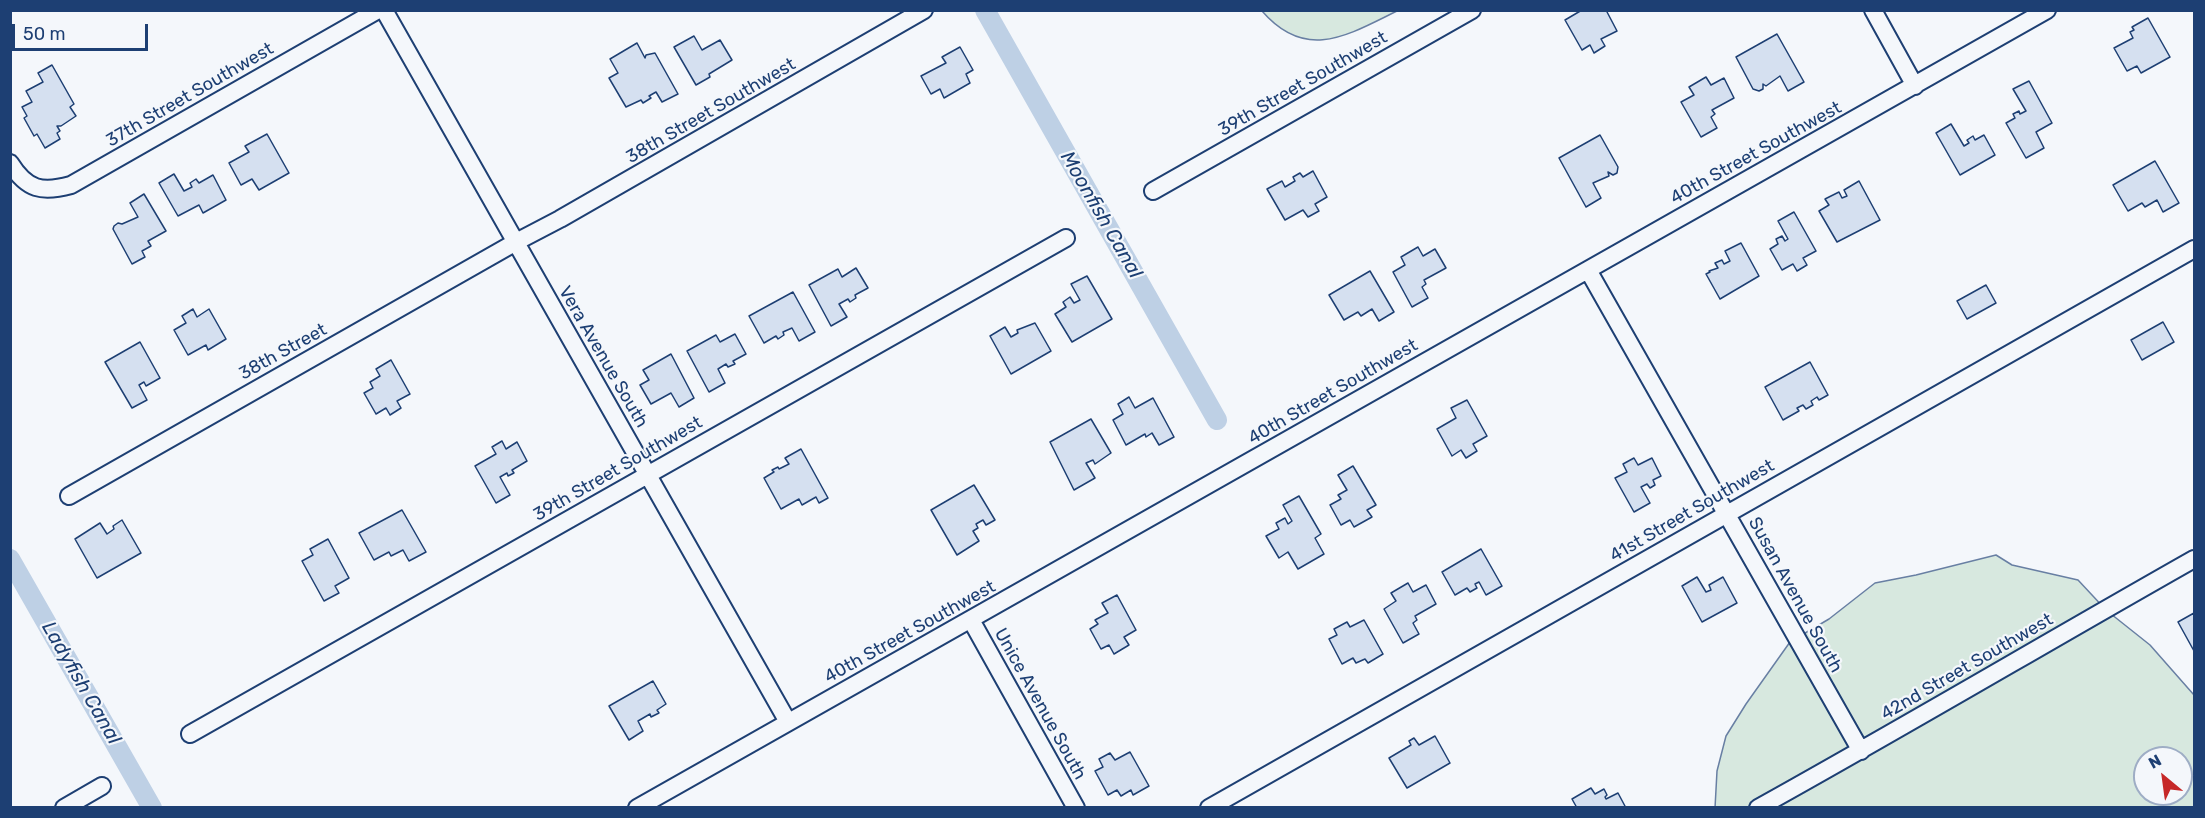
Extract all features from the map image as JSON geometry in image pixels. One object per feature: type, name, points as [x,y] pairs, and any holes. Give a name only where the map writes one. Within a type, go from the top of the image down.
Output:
[{"type":"street","name":"37th Street Southwest","points":[[14,169],[34,187],[52,190],[71,185],[378,10]]},
{"type":"street","name":"Vera Avenue South","points":[[384,10],[789,722]]},
{"type":"street","name":"38th Street Southwest","points":[[516,242],[924,10]]},
{"type":"street","name":"39th Street Southwest","points":[[1153,191],[1473,10]]},
{"type":"street","points":[[1873,10],[1915,86]]},
{"type":"street","name":"40th Street Southwest","points":[[637,807],[2048,10]]},
{"type":"street","name":"39th Street Southwest","points":[[190,735],[1066,238]]},
{"type":"street","name":"38th Street","points":[[69,496],[516,242]]},
{"type":"street","name":"41st Street Southwest","points":[[1209,807],[2194,249]]},
{"type":"street","name":"Susan Avenue South","points":[[1588,270],[1861,751]]},
{"type":"street","name":"42nd Street Southwest","points":[[1758,807],[1861,751],[2194,560]]},
{"type":"street","name":"Unice Avenue South","points":[[971,620],[1076,807]]},
{"type":"street","points":[[64,807],[102,786]]},
{"type":"shaded area","points":[[1262,11],[1397,11],[1344,35],[1311,40],[1295,36],[1278,27]]},
{"type":"shaded area","points":[[1996,555],[2012,565],[2078,580],[2106,610],[2150,645],[2194,695],[2194,807],[1715,808],[1717,771],[1726,736],[1790,642],[1829,619],[1875,583]]},
{"type":"building","points":[[1582,10],[1606,10],[1617,31],[1601,39],[1605,46],[1594,53],[1590,45],[1582,50],[1565,20]]},
{"type":"building","points":[[2148,18],[2170,57],[2141,73],[2137,66],[2127,71],[2114,48],[2133,38],[2130,32],[2134,30],[2132,27]]},
{"type":"building","points":[[1777,34],[1804,82],[1788,91],[1780,76],[1766,86],[1763,84],[1763,89],[1759,91],[1753,89],[1736,57]]},
{"type":"building","points":[[694,36],[702,50],[720,40],[732,60],[696,85],[674,47]]},
{"type":"building","points":[[637,43],[645,58],[646,55],[655,53],[678,94],[662,102],[656,92],[643,103],[641,100],[626,107],[609,78],[618,73],[610,59]]},
{"type":"building","points":[[960,47],[973,70],[966,74],[970,83],[944,98],[940,89],[931,94],[921,76],[946,63],[942,57]]},
{"type":"building","points":[[52,65],[74,104],[70,107],[76,116],[61,126],[57,126],[60,139],[45,148],[37,134],[34,136],[24,118],[27,116],[22,107],[32,102],[26,91],[43,82],[38,73]]},
{"type":"building","points":[[1706,77],[1711,85],[1724,78],[1734,98],[1712,110],[1715,114],[1711,117],[1717,128],[1701,137],[1681,102],[1694,95],[1689,87]]},
{"type":"building","points":[[2029,81],[2052,123],[2036,132],[2044,148],[2026,158],[2006,123],[2015,118],[2013,114],[2026,111],[2013,89]]},
{"type":"building","points":[[1951,124],[1964,146],[1973,136],[1975,140],[1984,135],[1995,155],[1960,175],[1936,133]]},
{"type":"building","points":[[267,134],[289,173],[259,190],[252,179],[241,185],[229,163],[249,152],[245,146]]},
{"type":"building","points":[[1600,135],[1618,167],[1617,173],[1613,175],[1608,172],[1609,176],[1593,183],[1601,198],[1586,207],[1559,158]]},
{"type":"building","points":[[2155,161],[2179,203],[2163,212],[2157,200],[2145,207],[2142,203],[2128,211],[2113,185]]},
{"type":"building","points":[[1313,171],[1327,197],[1315,204],[1319,211],[1308,217],[1303,210],[1285,220],[1267,189],[1282,181],[1285,187],[1295,181],[1293,177],[1300,173],[1303,177]]},
{"type":"building","points":[[174,174],[184,191],[192,187],[190,183],[196,179],[199,183],[213,175],[226,200],[203,213],[199,205],[178,216],[159,183]]},
{"type":"building","points":[[1859,181],[1880,220],[1837,242],[1819,211],[1829,205],[1825,199],[1839,192],[1842,198],[1847,196],[1844,190]]},
{"type":"building","points":[[144,194],[166,231],[148,241],[151,246],[142,251],[145,257],[132,264],[113,229],[118,223],[122,224],[138,217],[130,203]]},
{"type":"building","points":[[1794,212],[1816,251],[1803,258],[1807,265],[1797,271],[1793,264],[1782,270],[1770,249],[1778,244],[1776,239],[1782,236],[1785,241],[1788,239],[1778,221]]},
{"type":"building","points":[[1741,243],[1759,276],[1720,299],[1706,274],[1718,268],[1715,263],[1722,260],[1724,264],[1730,261],[1725,251]]},
{"type":"building","points":[[1418,247],[1423,256],[1435,249],[1446,268],[1424,280],[1426,284],[1422,287],[1428,298],[1412,307],[1393,272],[1405,265],[1401,257]]},
{"type":"building","points":[[856,268],[868,288],[855,295],[856,298],[850,302],[848,299],[839,304],[847,317],[831,326],[809,285],[838,269],[842,277]]},
{"type":"building","points":[[1370,271],[1394,312],[1379,321],[1372,309],[1361,316],[1358,312],[1344,320],[1329,295]]},
{"type":"building","points":[[1087,276],[1112,319],[1072,342],[1055,314],[1066,307],[1063,302],[1070,297],[1074,303],[1080,300],[1071,284]]},
{"type":"building","points":[[1986,285],[1996,303],[1967,319],[1957,301]]},
{"type":"building","points":[[793,292],[815,332],[799,341],[792,328],[783,332],[784,335],[778,339],[776,336],[764,343],[749,316]]},
{"type":"building","points":[[193,309],[197,317],[209,309],[226,339],[208,350],[206,345],[188,355],[174,330],[186,323],[182,316]]},
{"type":"building","points":[[2163,322],[2174,342],[2142,360],[2131,340]]},
{"type":"building","points":[[1035,323],[1051,351],[1011,374],[990,336],[1005,327],[1011,337],[1018,333],[1017,330]]},
{"type":"building","points":[[735,334],[746,354],[733,361],[735,364],[728,367],[726,364],[718,369],[725,383],[709,392],[687,351],[716,335],[720,342]]},
{"type":"building","points":[[140,342],[160,378],[146,386],[144,382],[139,385],[147,400],[132,408],[105,362]]},
{"type":"building","points":[[671,354],[694,398],[679,407],[671,393],[651,404],[640,385],[649,380],[643,370]]},
{"type":"building","points":[[391,360],[410,394],[397,401],[401,408],[390,415],[386,408],[376,414],[364,393],[373,388],[370,382],[380,376],[376,369]]},
{"type":"building","points":[[1810,362],[1828,395],[1819,400],[1817,397],[1811,401],[1813,405],[1806,409],[1803,405],[1797,408],[1799,411],[1783,420],[1765,387]]},
{"type":"building","points":[[1129,397],[1135,408],[1153,398],[1174,437],[1159,445],[1152,433],[1146,437],[1145,434],[1126,445],[1113,420],[1123,414],[1118,404]]},
{"type":"building","points":[[1467,400],[1487,436],[1473,444],[1477,451],[1466,458],[1461,450],[1452,456],[1437,429],[1456,418],[1451,408]]},
{"type":"building","points":[[1091,419],[1111,453],[1095,464],[1093,460],[1086,463],[1095,478],[1074,490],[1050,442]]},
{"type":"building","points":[[502,441],[506,449],[517,442],[527,461],[512,470],[514,473],[508,476],[507,473],[500,477],[510,495],[496,503],[475,466],[496,454],[492,447]]},
{"type":"building","points":[[801,449],[828,498],[819,503],[816,497],[802,505],[799,499],[781,509],[764,478],[774,472],[772,470],[789,464],[785,458]]},
{"type":"building","points":[[1634,458],[1638,465],[1652,458],[1661,476],[1653,480],[1655,485],[1650,488],[1647,484],[1641,487],[1650,503],[1634,512],[1615,478],[1627,472],[1623,464]]},
{"type":"building","points":[[1353,466],[1376,505],[1367,510],[1372,517],[1354,527],[1350,520],[1341,525],[1330,505],[1341,499],[1338,495],[1347,490],[1338,475]]},
{"type":"building","points":[[974,485],[995,520],[986,525],[983,520],[976,524],[978,528],[973,531],[979,541],[957,555],[931,510]]},
{"type":"building","points":[[1299,496],[1321,534],[1315,538],[1324,554],[1298,569],[1288,552],[1279,558],[1266,536],[1279,529],[1276,523],[1285,518],[1288,524],[1292,521],[1283,505]]},
{"type":"building","points":[[402,510],[426,552],[409,561],[403,550],[391,556],[389,552],[374,560],[359,533]]},
{"type":"building","points":[[122,520],[141,553],[97,578],[75,539],[100,523],[107,534]]},
{"type":"building","points":[[328,539],[349,578],[335,586],[339,593],[324,601],[302,561],[313,555],[310,549]]},
{"type":"building","points":[[1481,549],[1502,586],[1486,595],[1479,582],[1475,584],[1477,588],[1470,592],[1467,588],[1455,595],[1442,572]]},
{"type":"building","points":[[1697,577],[1706,592],[1711,590],[1709,585],[1723,577],[1737,603],[1702,622],[1682,586]]},
{"type":"building","points":[[1408,583],[1413,592],[1426,585],[1436,604],[1415,616],[1417,620],[1413,623],[1419,634],[1403,643],[1384,609],[1396,601],[1391,593]]},
{"type":"building","points":[[1117,595],[1136,630],[1124,637],[1129,645],[1114,654],[1109,645],[1101,649],[1090,629],[1098,624],[1095,620],[1108,613],[1102,603]]},
{"type":"building","points":[[2194,613],[2194,651],[2178,622]]},
{"type":"building","points":[[1364,620],[1383,654],[1368,663],[1365,659],[1356,663],[1353,658],[1342,664],[1329,639],[1337,635],[1334,629],[1347,622],[1350,627]]},
{"type":"building","points":[[653,681],[666,704],[657,710],[659,713],[651,717],[650,714],[638,721],[643,731],[629,740],[609,706]]},
{"type":"building","points":[[1435,736],[1450,763],[1407,788],[1389,758],[1411,745],[1409,741],[1414,738],[1419,745]]},
{"type":"building","points":[[1130,752],[1149,786],[1133,795],[1131,790],[1121,796],[1117,790],[1108,795],[1095,771],[1103,767],[1099,759],[1110,753],[1115,760]]},
{"type":"building","points":[[1591,788],[1595,794],[1604,789],[1606,799],[1618,793],[1626,808],[1577,808],[1572,799]]},
{"type":"waterway","name":"Moonfish Canal","points":[[985,10],[1217,420]]},
{"type":"waterway","name":"Ladyfish Canal","points":[[10,559],[152,808]]}]
